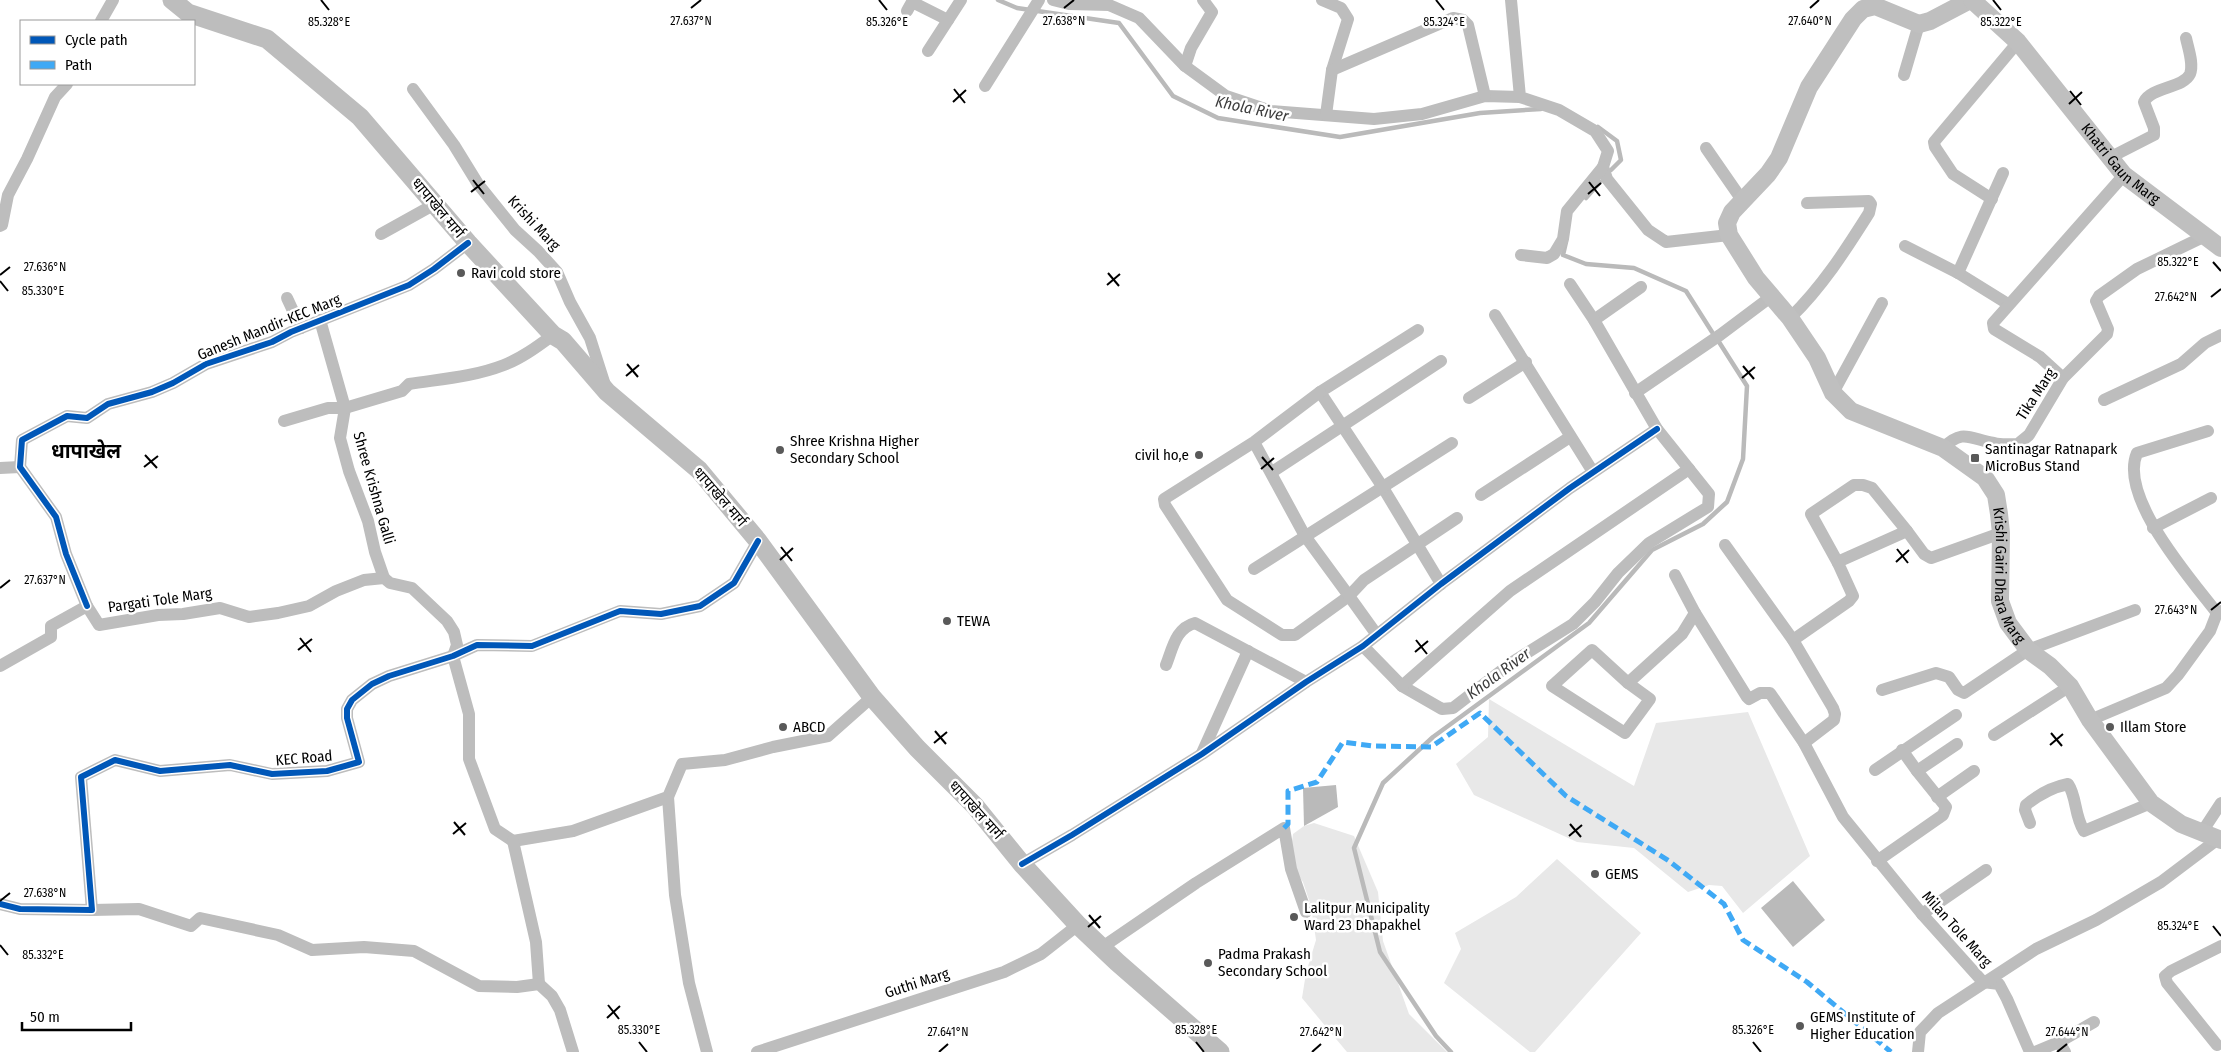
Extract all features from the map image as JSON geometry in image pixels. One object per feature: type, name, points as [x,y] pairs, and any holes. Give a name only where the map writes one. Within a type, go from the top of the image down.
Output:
[{"type":"main road","name":"धापाखेल मार्ग","points":[[172,0],[188,13],[267,39],[360,117],[468,243],[553,335],[563,341],[607,392],[699,470],[758,541],[872,697],[917,748],[974,806],[1022,864],[1101,948],[1220,1052]]},
{"type":"main road","points":[[1729,235],[1727,223],[1742,200],[1768,174],[1779,158],[1809,87],[1853,19],[1863,9],[1875,6],[1919,24],[1930,21],[1971,0]]},
{"type":"main road","name":"Khatri Gaun Marg","points":[[1971,0],[2018,42],[2109,158],[2124,174],[2221,248]]},
{"type":"main road","name":"Krishi Gairi Dhara Marg","points":[[1729,235],[1756,278],[1790,318],[1817,358],[1833,393],[1851,411],[1943,448],[1985,478],[1996,495],[2001,533],[2000,601],[2008,623],[2028,650],[2050,666],[2070,686],[2090,720],[2151,803],[2181,824],[2214,837]]},
{"type":"street","points":[[102,20],[113,0]]},
{"type":"street","points":[[928,51],[961,0]]},
{"type":"street","points":[[985,86],[1039,0]]},
{"type":"street","points":[[1053,0],[1109,6],[1139,18],[1186,66],[1226,96],[1271,111],[1374,119],[1422,114],[1485,96],[1520,97],[1559,110],[1595,131],[1608,151],[1603,167],[1568,210],[1563,239],[1554,254],[1547,258],[1521,255]]},
{"type":"street","points":[[1186,66],[1191,48],[1212,12],[1203,0]]},
{"type":"street","points":[[1322,0],[1341,8],[1348,19],[1332,70],[1326,115]]},
{"type":"street","points":[[1511,0],[1520,97]]},
{"type":"street","points":[[907,11],[912,2],[948,20]]},
{"type":"street","points":[[1332,70],[1453,18],[1463,20],[1468,25],[1485,96]]},
{"type":"street","points":[[1904,76],[1919,24]]},
{"type":"street","points":[[2109,158],[2154,135],[2154,128],[2144,102],[2150,95],[2184,80],[2190,74],[2191,66],[2186,38]]},
{"type":"street","points":[[1992,199],[1953,174],[1935,147],[1934,142],[2018,42]]},
{"type":"street","points":[[0,226],[2,225],[8,195],[27,159],[55,97],[66,85]]},
{"type":"street","name":"Krishi Marg","points":[[413,89],[490,200],[515,230],[538,250],[557,272],[570,302],[590,338],[607,392]]},
{"type":"street","points":[[1706,148],[1742,200]]},
{"type":"street","points":[[1603,167],[1607,179],[1648,230],[1666,242],[1729,235]]},
{"type":"street","points":[[1958,273],[2003,173]]},
{"type":"street","points":[[2063,378],[2040,357],[1994,329],[1993,323],[2124,174]]},
{"type":"street","points":[[1790,318],[1806,303],[1830,273],[1869,213],[1871,204],[1869,201],[1807,204]]},
{"type":"street","points":[[381,234],[435,204]]},
{"type":"street","name":"Tika Marg","points":[[1943,448],[1952,439],[1968,435],[1994,444],[2018,444],[2029,435],[2063,378],[2107,334],[2108,329],[2096,301],[2099,296],[2138,270],[2205,236]]},
{"type":"street","name":"Ganesh Mandir-KEC Marg","points":[[20,467],[22,440],[50,424],[67,416],[87,418],[108,404],[152,392],[206,364],[272,342],[320,320],[409,285],[468,243]]},
{"type":"street","points":[[1905,246],[1958,273],[2008,304]]},
{"type":"street","points":[[1363,646],[1402,686],[1442,709],[1453,708],[1514,661],[1573,624],[1595,602],[1618,572],[1649,543],[1708,507],[1709,494],[1657,429],[1594,320],[1570,284]]},
{"type":"street","points":[[1594,320],[1641,287]]},
{"type":"street","points":[[1635,393],[1720,335],[1772,296]]},
{"type":"street","points":[[288,298],[301,328]]},
{"type":"street","points":[[1833,393],[1882,303]]},
{"type":"street","points":[[1495,315],[1526,362],[1570,438],[1593,472]]},
{"type":"street","name":"Shree Krishna Galli","points":[[320,320],[345,408],[340,438],[349,470],[368,521],[375,552],[384,578]]},
{"type":"street","points":[[1418,330],[1320,392],[1254,442],[1167,495],[1163,502],[1227,600],[1282,635],[1295,635],[1349,596],[1364,580],[1457,518]]},
{"type":"street","points":[[284,422],[328,408],[345,408],[402,391],[409,384],[475,374],[505,365],[529,352],[553,335]]},
{"type":"street","points":[[2104,400],[2181,364],[2206,343],[2221,336]]},
{"type":"street","points":[[1272,472],[1440,362]]},
{"type":"street","points":[[1470,398],[1526,362]]},
{"type":"street","points":[[1320,392],[1382,486],[1441,584]]},
{"type":"street","points":[[1022,864],[1057,845],[1202,754],[1306,682],[1363,646],[1441,584],[1593,472],[1657,429]]},
{"type":"street","points":[[2090,720],[2166,688],[2185,666],[2210,631],[2219,612],[2152,528],[2132,475],[2136,453],[2208,431]]},
{"type":"street","points":[[1481,495],[1570,438]]},
{"type":"street","points":[[1254,442],[1306,536],[1376,636]]},
{"type":"street","points":[[1254,569],[1452,443]]},
{"type":"street","points":[[0,468],[20,467],[56,517],[66,554],[87,606]]},
{"type":"street","points":[[1402,686],[1510,590],[1689,469]]},
{"type":"street","points":[[1793,640],[1849,601],[1853,596],[1838,562],[1811,514],[1854,485],[1872,488],[1924,554],[1931,558],[2001,533]]},
{"type":"street","points":[[2152,528],[2211,498]]},
{"type":"street","points":[[1838,562],[1907,531]]},
{"type":"street","name":"KEC Road","points":[[92,910],[81,777],[115,760],[160,771],[230,765],[272,774],[327,771],[360,762],[348,718],[348,709],[352,700],[366,688],[389,676],[453,656],[477,645],[532,646],[620,611],[661,614],[700,606],[734,583],[758,541]]},
{"type":"street","points":[[1725,546],[1793,640],[1835,714],[1834,720],[1804,743]]},
{"type":"street","points":[[1628,683],[1682,634],[1695,613],[1675,575]]},
{"type":"street","name":"Pargati Tole Marg","points":[[0,666],[52,638],[50,626],[87,606],[99,625],[158,615],[183,614],[220,608],[249,617],[309,606],[336,591],[364,580],[384,578],[390,583],[412,588],[448,621],[454,632],[458,645],[453,656],[468,714],[469,759],[495,829],[513,840]]},
{"type":"street","points":[[1882,690],[1936,673],[1949,677],[1958,690],[1964,693],[2028,650],[2135,610]]},
{"type":"street","name":"Milan Tole Marg","points":[[1695,613],[1747,697],[1749,699],[1760,693],[1768,693],[1778,704],[1804,743],[1843,817],[1877,862],[1983,982],[2036,949],[2096,920],[2161,882],[2214,837],[2221,803]]},
{"type":"street","points":[[1166,665],[1180,630],[1186,625],[1195,623],[1306,682]]},
{"type":"street","points":[[1592,650],[1628,683],[1650,699],[1625,734],[1552,686],[1592,650]]},
{"type":"street","points":[[1202,754],[1248,651]]},
{"type":"street","points":[[1994,735],[2070,686]]},
{"type":"street","points":[[707,1052],[689,984],[678,914],[668,797],[682,764],[725,760],[773,747],[828,736],[872,697]]},
{"type":"street","points":[[1875,770],[1956,715]]},
{"type":"street","points":[[1917,771],[1956,744]]},
{"type":"street","points":[[1877,862],[1943,815],[1946,806],[1937,797],[1902,750]]},
{"type":"street","points":[[1937,797],[1974,771]]},
{"type":"street","points":[[2030,823],[2026,805],[2035,797],[2068,784],[2072,789],[2078,820],[2084,831],[2151,803]]},
{"type":"street","points":[[572,1052],[560,1010],[552,996],[539,984],[536,942],[513,840],[572,831],[668,797]]},
{"type":"street","points":[[1101,948],[1196,883],[1284,828],[1292,868],[1306,912]]},
{"type":"street","points":[[1922,914],[1986,870]]},
{"type":"street","points":[[0,904],[20,909],[139,909],[191,926],[200,918],[278,936],[312,950],[364,947],[414,951],[479,986],[517,987],[539,984]]},
{"type":"street","name":"Guthi Marg","points":[[757,1052],[1004,972],[1041,954],[1078,924]]},
{"type":"street","points":[[2215,1050],[2167,983],[2165,976],[2171,971],[2221,946]]},
{"type":"street","points":[[1918,1052],[1920,1032],[1938,1013],[1983,982],[1999,984],[2030,1052]]},
{"type":"street","points":[[2035,1052],[2062,1047],[2094,1022]]},
{"type":"shaded area","points":[[1489,699],[1634,786],[1656,723],[1748,712],[1810,856],[1743,913],[1722,886],[1709,885],[1688,892],[1634,848],[1577,842],[1474,795],[1456,764],[1488,737]]},
{"type":"shaded area","points":[[1336,785],[1338,807],[1304,826],[1303,788]]},
{"type":"shaded area","points":[[1314,823],[1354,836],[1378,892],[1383,941],[1409,1014],[1447,1052],[1347,1052],[1302,998],[1306,973],[1316,940],[1311,906],[1303,882],[1289,862],[1293,834],[1304,826]]},
{"type":"shaded area","points":[[1557,859],[1641,933],[1535,1052],[1530,1052],[1444,983],[1461,949],[1455,933],[1516,897]]},
{"type":"shaded area","points":[[1793,881],[1825,920],[1793,947],[1761,908]]},
{"type":"waterway","name":"Khola River","points":[[998,0],[1017,8],[1119,23],[1173,96],[1218,118],[1340,137],[1480,113],[1541,109]]},
{"type":"waterway","name":"Khola River","points":[[1598,127],[1617,141],[1621,160],[1611,170]]},
{"type":"waterway","name":"Khola River","points":[[1586,198],[1600,182]]},
{"type":"waterway","name":"Khola River","points":[[1566,242],[1563,255],[1586,264],[1634,268],[1686,291],[1712,332]]},
{"type":"waterway","name":"Khola River","points":[[1451,1052],[1436,1036],[1380,952],[1354,848],[1383,783],[1433,737],[1589,623],[1652,550],[1703,524],[1727,502],[1743,459],[1747,386],[1719,342]]},
{"type":"marked path","points":[[1284,828],[1288,824],[1288,791],[1317,782],[1343,742],[1373,746],[1431,747],[1480,713],[1566,796],[1669,861],[1724,904],[1743,940],[1807,982],[1891,1052]]},
{"type":"cycle path","points":[[87,606],[66,554],[56,517],[20,467],[22,440],[67,416],[87,418],[108,404],[152,392],[173,383],[206,364],[272,342],[291,332],[409,285],[468,243]]},
{"type":"cycle path","points":[[1022,864],[1202,754],[1306,682],[1363,646],[1441,584],[1570,488],[1657,429]]},
{"type":"cycle path","points":[[0,904],[20,909],[92,910],[81,777],[115,760],[160,771],[230,765],[272,774],[327,771],[359,762],[347,718],[347,709],[352,700],[372,684],[389,676],[453,656],[477,645],[532,646],[620,611],[661,614],[700,606],[734,583],[758,541]]},
{"type":"place","name":"Ravi cold store","points":[[461,273]]},
{"type":"place","name":"Shree Krishna Higher Secondary School","points":[[780,450]]},
{"type":"place","name":"civil ho,e","points":[[1199,455]]},
{"type":"place","name":"Santinagar Ratnapark MicroBus Stand","points":[[1975,458]]},
{"type":"place","name":"TEWA","points":[[947,621]]},
{"type":"place","name":"ABCD","points":[[783,727]]},
{"type":"place","name":"Illam Store","points":[[2110,727]]},
{"type":"place","name":"GEMS","points":[[1595,874]]},
{"type":"place","name":"Lalitpur Municipality Ward 23 Dhapakhel","points":[[1294,917]]},
{"type":"place","name":"Padma Prakash Secondary School","points":[[1208,963]]},
{"type":"place","name":"GEMS Institute of Higher Education","points":[[1800,1026]]},
{"type":"district","name":"धापाखेल","points":[[86,451]]}]
